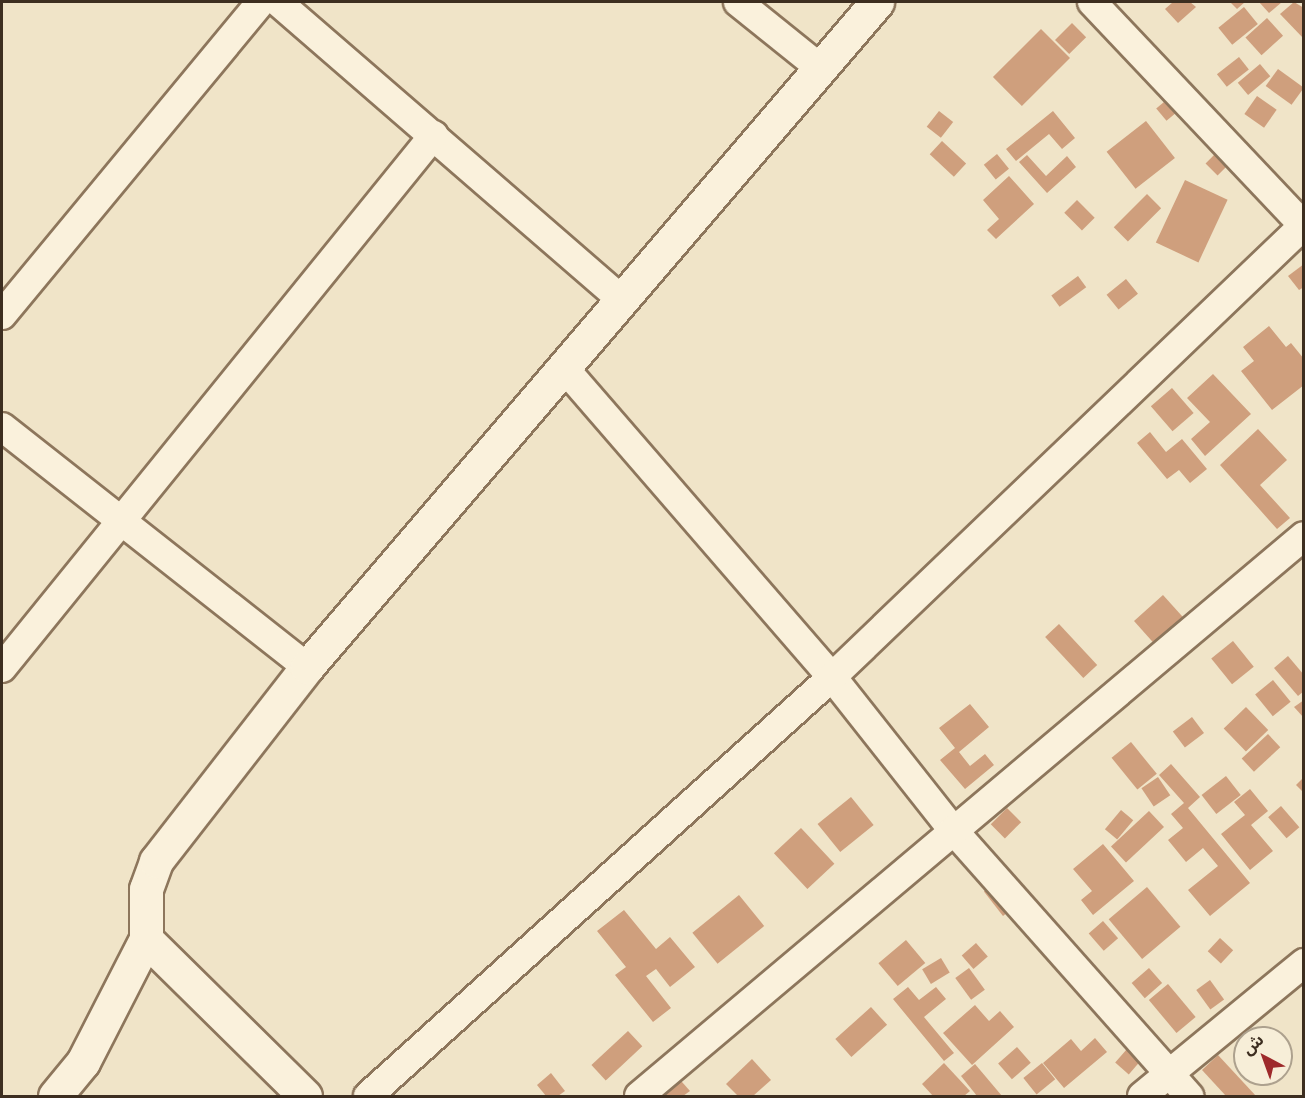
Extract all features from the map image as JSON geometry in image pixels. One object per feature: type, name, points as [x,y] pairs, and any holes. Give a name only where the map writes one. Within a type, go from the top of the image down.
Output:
[{"type":"street","points":[[2,315],[261,2]]},
{"type":"street","points":[[278,2],[623,301]]},
{"type":"street","points":[[738,2],[820,68]]},
{"type":"street","points":[[55,1096],[83,1062],[146,939],[146,889],[156,861],[307,667],[565,369],[877,2]]},
{"type":"street","points":[[368,1096],[832,677],[1303,225],[1092,2]]},
{"type":"street","points":[[2,668],[124,521],[434,135]]},
{"type":"street","points":[[565,369],[832,677],[953,830],[1189,1096]]},
{"type":"street","points":[[2,427],[307,667]]},
{"type":"street","points":[[639,1096],[1304,536]]},
{"type":"street","points":[[146,939],[305,1096]]},
{"type":"street","points":[[1142,1096],[1304,963]]},
{"type":"building","points":[[1173,2],[1190,2],[1196,7],[1178,23],[1165,9]]},
{"type":"building","points":[[1230,2],[1245,2],[1237,9]]},
{"type":"building","points":[[1259,2],[1282,2],[1269,13]]},
{"type":"building","points":[[1294,2],[1304,8],[1304,39],[1280,14]]},
{"type":"building","points":[[1244,7],[1258,24],[1232,45],[1218,28]]},
{"type":"building","points":[[1267,18],[1283,36],[1262,55],[1245,37]]},
{"type":"building","points":[[1072,23],[1086,37],[1069,54],[1055,40]]},
{"type":"building","points":[[1041,29],[1070,58],[1022,106],[993,77]]},
{"type":"building","points":[[1239,57],[1249,70],[1227,87],[1217,74]]},
{"type":"building","points":[[1260,64],[1270,76],[1248,95],[1238,83]]},
{"type":"building","points":[[1278,69],[1304,88],[1292,105],[1266,86]]},
{"type":"building","points":[[1257,96],[1277,110],[1264,128],[1244,114]]},
{"type":"building","points":[[1170,97],[1180,109],[1166,121],[1156,109]]},
{"type":"building","points":[[939,111],[953,122],[941,138],[927,127]]},
{"type":"building","points":[[1053,111],[1075,138],[1062,149],[1049,134],[1016,161],[1006,149]]},
{"type":"building","points":[[1146,121],[1175,158],[1136,189],[1107,152]]},
{"type":"building","points":[[942,141],[966,164],[954,177],[930,154]]},
{"type":"building","points":[[1219,150],[1231,162],[1218,175],[1206,163]]},
{"type":"building","points":[[997,154],[1009,169],[996,179],[984,165]]},
{"type":"building","points":[[1027,155],[1046,176],[1067,156],[1076,167],[1047,193],[1019,162]]},
{"type":"building","points":[[1009,176],[1034,204],[996,239],[987,230],[999,219],[983,200]]},
{"type":"building","points":[[1185,180],[1228,200],[1198,262],[1156,243]]},
{"type":"building","points":[[1147,194],[1161,208],[1128,241],[1114,227]]},
{"type":"building","points":[[1077,200],[1095,218],[1082,230],[1064,213]]},
{"type":"building","points":[[1304,264],[1304,287],[1299,290],[1288,276]]},
{"type":"building","points":[[1078,276],[1086,287],[1060,307],[1051,295]]},
{"type":"building","points":[[1126,279],[1138,294],[1119,309],[1107,295]]},
{"type":"building","points":[[1269,326],[1286,347],[1291,343],[1304,359],[1304,385],[1272,410],[1241,371],[1254,361],[1243,347]]},
{"type":"building","points":[[1213,374],[1251,414],[1205,456],[1191,439],[1210,422],[1187,398]]},
{"type":"building","points":[[1172,388],[1194,413],[1173,431],[1151,406]]},
{"type":"building","points":[[1258,429],[1287,460],[1260,485],[1290,518],[1277,529],[1220,465]]},
{"type":"building","points":[[1150,432],[1166,452],[1182,439],[1207,469],[1190,483],[1179,470],[1167,479],[1137,443]]},
{"type":"building","points":[[1163,595],[1183,617],[1154,643],[1134,621]]},
{"type":"building","points":[[1059,624],[1097,665],[1083,678],[1045,637]]},
{"type":"building","points":[[1233,641],[1254,667],[1232,684],[1211,659]]},
{"type":"building","points":[[1288,656],[1304,675],[1304,691],[1298,696],[1274,668]]},
{"type":"building","points":[[1273,680],[1291,702],[1273,716],[1255,694]]},
{"type":"building","points":[[1304,700],[1304,718],[1294,707]]},
{"type":"building","points":[[970,704],[989,727],[959,752],[970,766],[985,754],[994,765],[965,789],[940,760],[955,748],[939,728]]},
{"type":"building","points":[[1246,707],[1268,730],[1246,752],[1224,729]]},
{"type":"building","points":[[1192,717],[1204,733],[1185,747],[1173,731]]},
{"type":"building","points":[[1268,734],[1280,747],[1254,772],[1242,759]]},
{"type":"building","points":[[1131,742],[1157,774],[1137,790],[1112,758]]},
{"type":"building","points":[[1171,764],[1200,797],[1188,808],[1250,883],[1210,916],[1188,890],[1218,866],[1203,848],[1186,862],[1168,840],[1183,828],[1171,814],[1184,803],[1159,775]]},
{"type":"building","points":[[1226,776],[1241,795],[1216,814],[1202,795]]},
{"type":"building","points":[[1158,777],[1170,795],[1154,806],[1141,788]]},
{"type":"building","points":[[1304,777],[1304,793],[1296,785]]},
{"type":"building","points":[[1250,789],[1268,811],[1251,825],[1273,851],[1250,870],[1221,834],[1245,815],[1234,802]]},
{"type":"building","points":[[851,797],[874,825],[840,852],[818,824]]},
{"type":"building","points":[[1281,806],[1299,827],[1287,838],[1268,817]]},
{"type":"building","points":[[1007,808],[1021,822],[1005,838],[991,824]]},
{"type":"building","points":[[1121,810],[1133,820],[1117,839],[1105,829]]},
{"type":"building","points":[[1149,811],[1164,827],[1126,863],[1111,846]]},
{"type":"building","points":[[801,828],[834,864],[807,889],[774,853]]},
{"type":"building","points":[[1103,844],[1134,881],[1093,915],[1081,900],[1092,891],[1073,869]]},
{"type":"building","points":[[991,886],[1010,910],[1003,916],[984,892]]},
{"type":"building","points":[[1147,887],[1180,927],[1142,959],[1109,919]]},
{"type":"building","points":[[739,895],[764,926],[718,964],[692,933]]},
{"type":"building","points":[[624,910],[656,949],[670,937],[695,967],[670,987],[656,969],[646,976],[671,1008],[653,1022],[615,975],[626,967],[597,931]]},
{"type":"building","points":[[1103,921],[1118,938],[1104,951],[1089,933]]},
{"type":"building","points":[[1220,938],[1233,950],[1221,963],[1208,951]]},
{"type":"building","points":[[906,940],[925,963],[898,986],[878,963]]},
{"type":"building","points":[[976,943],[988,957],[973,969],[962,955]]},
{"type":"building","points":[[941,958],[950,973],[931,984],[922,969]]},
{"type":"building","points":[[969,968],[985,990],[971,1000],[955,978]]},
{"type":"building","points":[[1149,968],[1162,983],[1145,998],[1132,983]]},
{"type":"building","points":[[1210,980],[1224,999],[1210,1009],[1196,990]]},
{"type":"building","points":[[1168,984],[1196,1017],[1176,1033],[1149,1000]]},
{"type":"building","points":[[908,987],[919,1000],[936,987],[946,999],[924,1017],[954,1053],[944,1061],[893,999]]},
{"type":"building","points":[[975,1005],[989,1021],[1000,1011],[1014,1027],[972,1065],[943,1033]]},
{"type":"building","points":[[871,1007],[887,1025],[851,1057],[835,1039]]},
{"type":"building","points":[[628,1031],[642,1046],[606,1080],[591,1065]]},
{"type":"building","points":[[1095,1038],[1107,1052],[1064,1088],[1043,1063],[1071,1039],[1081,1051]]},
{"type":"building","points":[[1017,1047],[1031,1063],[1012,1079],[998,1063]]},
{"type":"building","points":[[1127,1049],[1141,1061],[1129,1074],[1115,1063]]},
{"type":"building","points":[[1218,1055],[1233,1071],[1233,1086],[1247,1086],[1256,1096],[1226,1096],[1202,1070]]},
{"type":"building","points":[[752,1059],[771,1080],[753,1096],[738,1096],[726,1084]]},
{"type":"building","points":[[944,1063],[970,1091],[964,1096],[933,1096],[922,1084]]},
{"type":"building","points":[[1042,1063],[1055,1079],[1037,1094],[1023,1078]]},
{"type":"building","points":[[975,1064],[1002,1096],[977,1096],[961,1076]]},
{"type":"building","points":[[551,1073],[565,1091],[558,1096],[546,1096],[537,1085]]},
{"type":"building","points":[[674,1073],[690,1091],[683,1096],[659,1096]]}]
